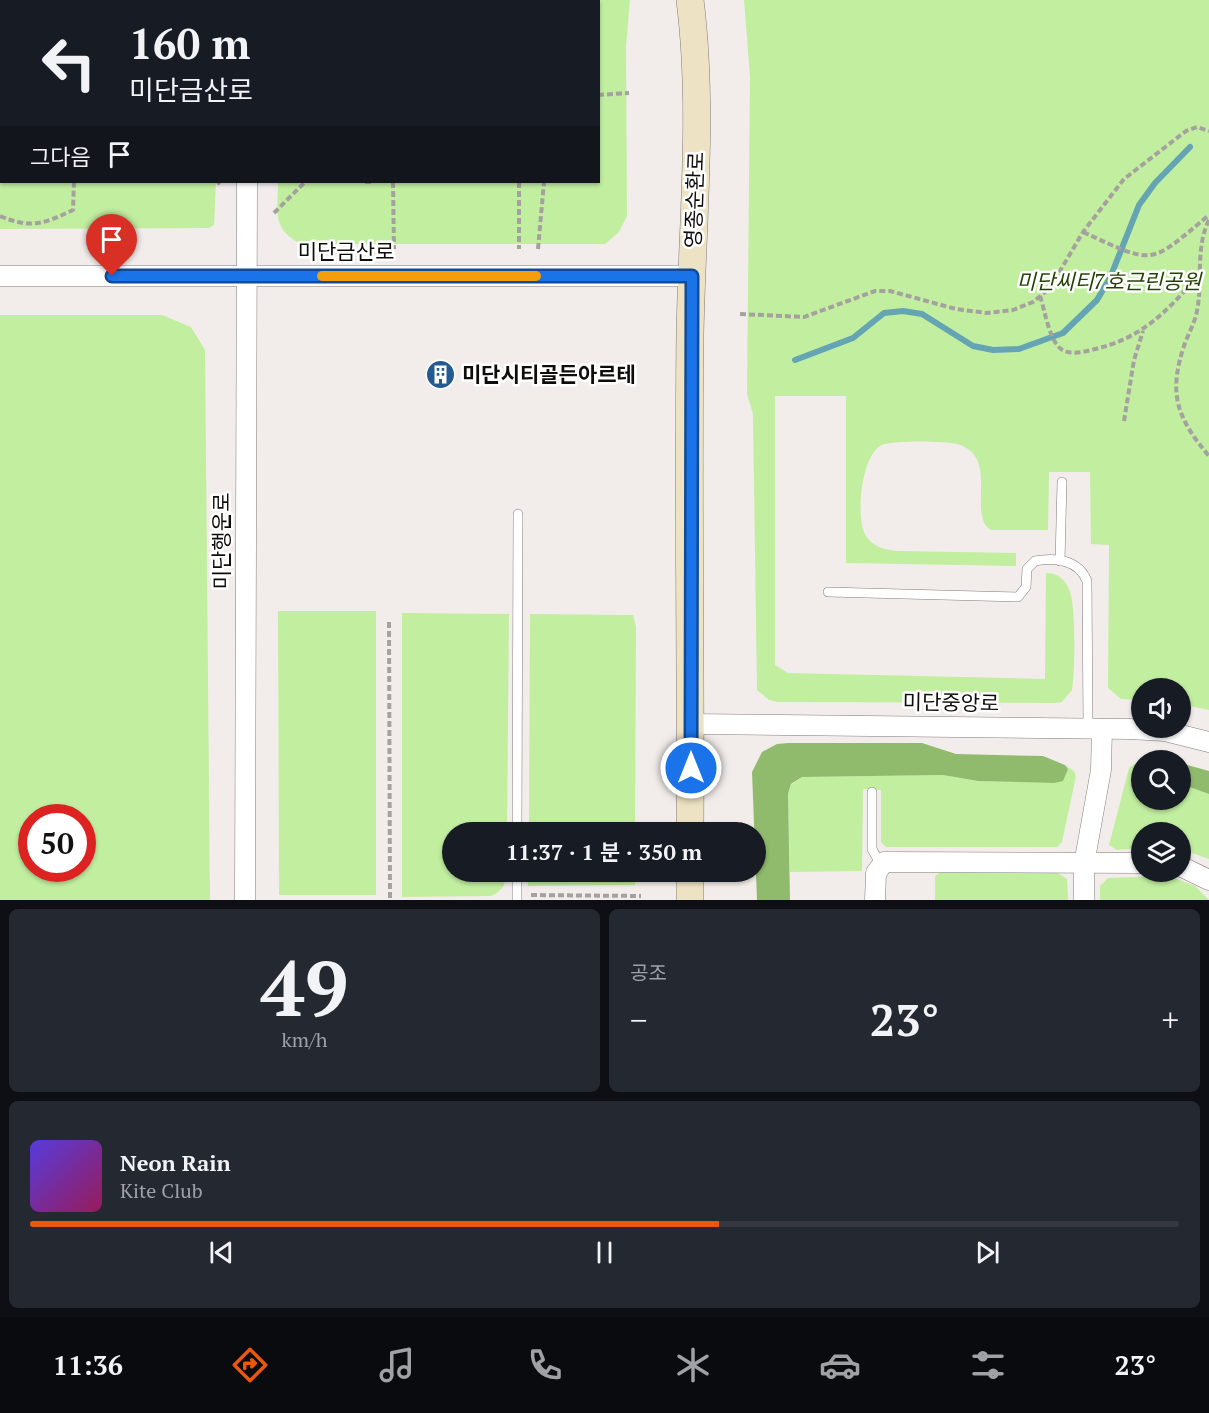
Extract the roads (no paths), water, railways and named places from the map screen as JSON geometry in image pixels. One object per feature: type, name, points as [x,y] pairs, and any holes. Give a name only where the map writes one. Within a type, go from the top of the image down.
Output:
[{"type":"main road","name":"영종순환로","points":[[690,0],[694,38],[697,142],[692,276],[690,822]]},
{"type":"main road","points":[[690,882],[690,900]]},
{"type":"street","name":"미단행운로","points":[[245,900],[247,183]]},
{"type":"street","name":"미단금산로","points":[[0,276],[692,276]]},
{"type":"street","name":"미단중앙로","points":[[691,724],[1165,731],[1209,742]]},
{"type":"street","points":[[1084,900],[1084,864],[1101,770],[1095,729]]},
{"type":"street","points":[[875,900],[876,873],[880,865],[905,862],[1131,863]]},
{"type":"street","points":[[1191,871],[1209,880]]},
{"type":"lane","points":[[1060,561],[1062,482]]},
{"type":"lane","points":[[517,822],[518,514]]},
{"type":"lane","points":[[828,592],[1018,597],[1026,587],[1027,569],[1030,564],[1042,559],[1060,561],[1078,567],[1088,581],[1095,729]]},
{"type":"lane","points":[[872,792],[872,849],[880,865]]},
{"type":"waterway","points":[[795,360],[853,338],[884,313],[903,311],[922,314],[973,346],[993,350],[1019,349],[1063,333],[1097,300],[1110,278],[1139,205],[1155,183],[1190,147]]},
{"type":"place","name":"미단시티골든아르테","points":[[441,375]]},
{"type":"park label","name":"미단씨티7호근린공원","points":[[1109,282]]}]
